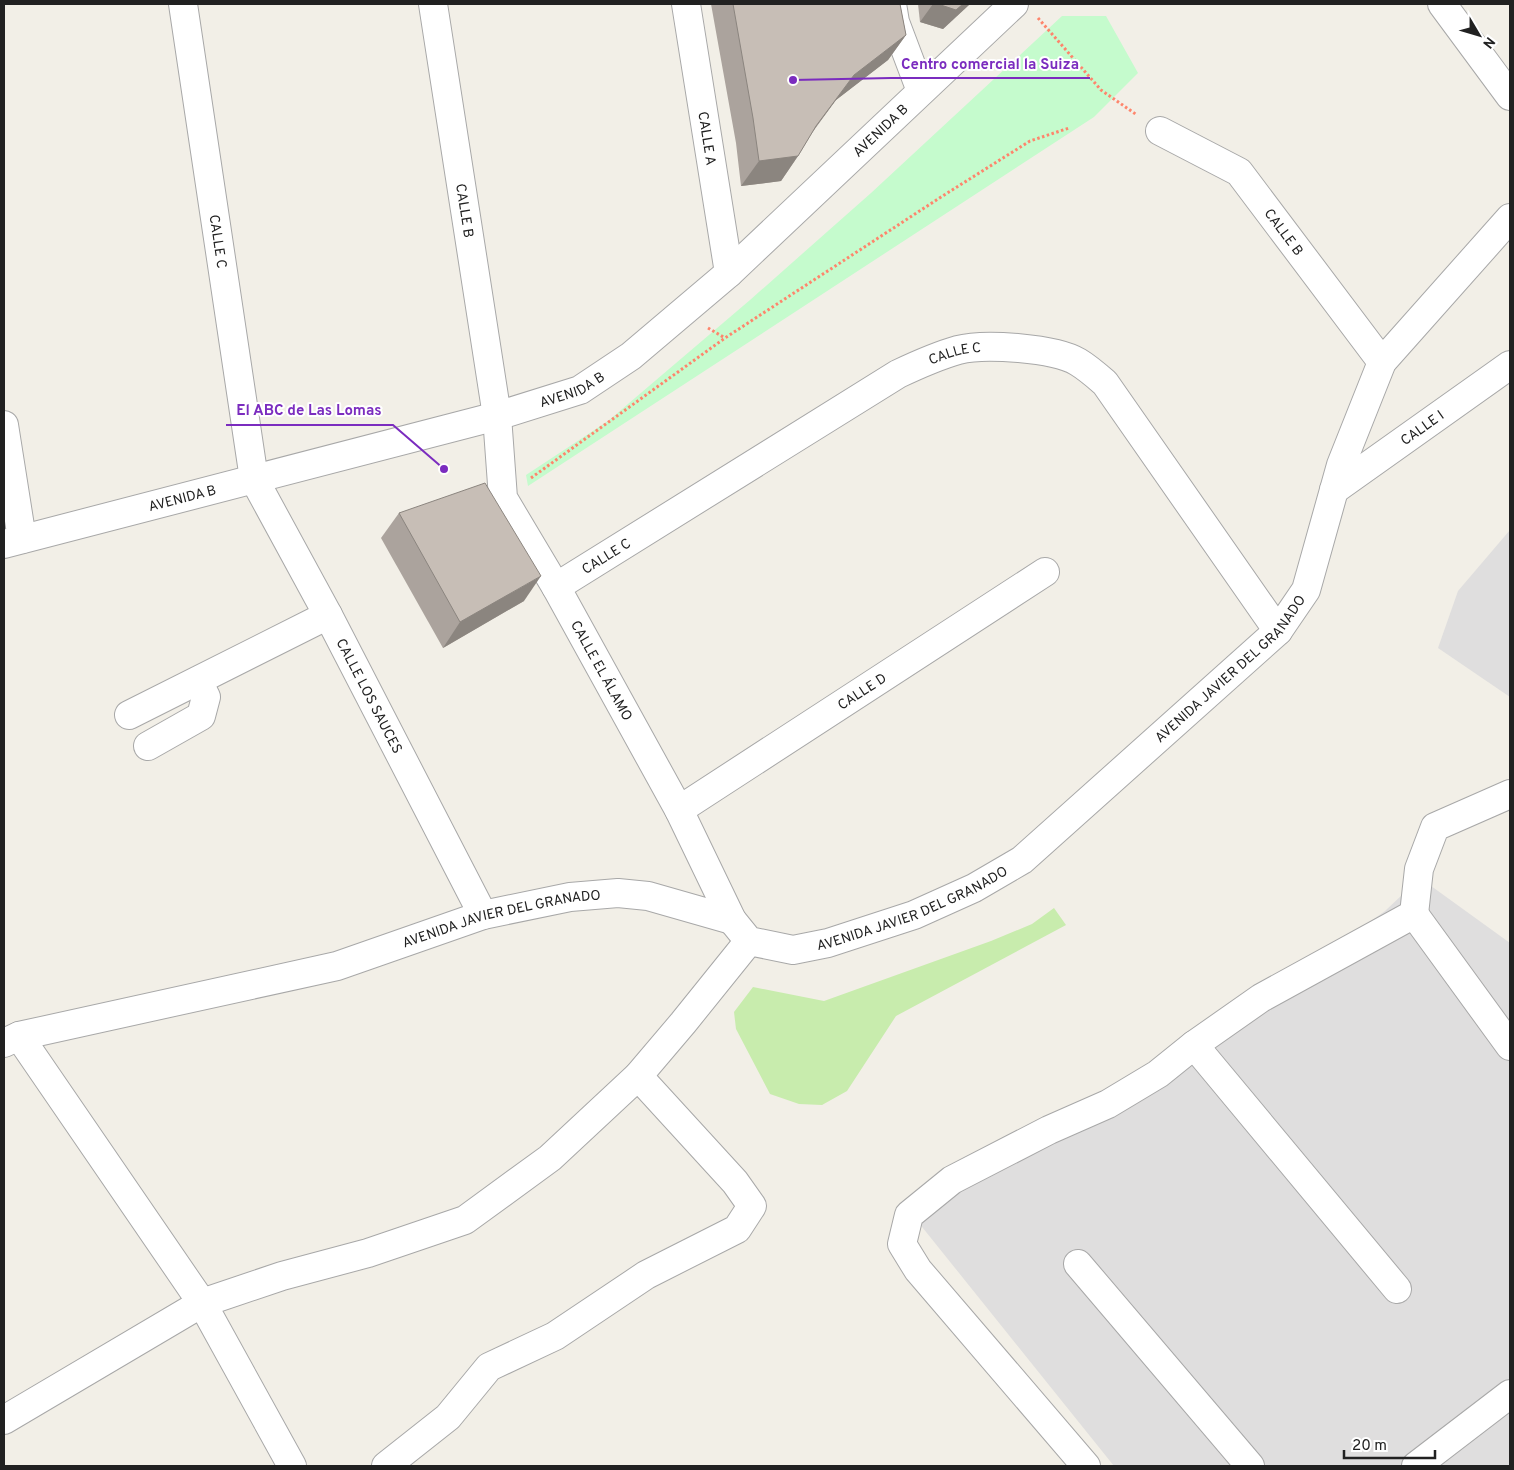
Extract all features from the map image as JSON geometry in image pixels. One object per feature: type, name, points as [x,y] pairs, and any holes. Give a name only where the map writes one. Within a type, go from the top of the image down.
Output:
[{"type":"street","name":"CALLE C","points":[[183,4],[254,479]]},
{"type":"street","name":"CALLE B","points":[[433,4],[497,416]]},
{"type":"street","name":"CALLE A","points":[[686,4],[729,273]]},
{"type":"street","points":[[892,4],[895,22],[921,90]]},
{"type":"street","points":[[1442,4],[1510,96]]},
{"type":"street","name":"AVENIDA B","points":[[13,542],[497,416],[580,390],[631,356],[729,273],[921,90],[1023,7]]},
{"type":"street","name":"CALLE B","points":[[1160,131],[1239,172],[1382,362]]},
{"type":"street","name":"AVENIDA JAVIER DEL GRANADO","points":[[12,1040],[337,966],[483,915],[570,897],[618,893],[648,896],[793,950],[828,943],[914,915],[974,888],[1022,860],[1278,631],[1306,590],[1341,465],[1382,362],[1510,218]]},
{"type":"street","name":"CALLE C","points":[[556,587],[898,374],[929,360],[960,350],[1005,348],[1056,352],[1078,362],[1105,383],[1278,631]]},
{"type":"street","name":"CALLE I","points":[[1334,490],[1510,365]]},
{"type":"street","name":"CALLE EL ÁLAMO","points":[[497,416],[503,498],[556,587],[679,810],[740,930]]},
{"type":"street","points":[[4,425],[13,542]]},
{"type":"street","name":"CALLE LOS SAUCES","points":[[254,479],[328,615],[483,915]]},
{"type":"street","name":"CALLE D","points":[[679,810],[1044,572]]},
{"type":"street","points":[[129,715],[328,615]]},
{"type":"street","points":[[148,746],[201,716],[206,698],[198,680]]},
{"type":"street","points":[[1510,794],[1435,827],[1419,869],[1414,914],[1510,1046]]},
{"type":"street","points":[[1086,1466],[918,1270],[902,1244],[909,1215],[952,1180],[1049,1130],[1108,1104],[1158,1074],[1194,1045],[1261,998],[1414,914]]},
{"type":"street","points":[[4,1420],[202,1303],[282,1276],[368,1253],[465,1220],[550,1158],[638,1076],[683,1023],[740,930]]},
{"type":"street","points":[[12,1040],[202,1303],[292,1466]]},
{"type":"street","points":[[1194,1045],[1396,1289]]},
{"type":"street","points":[[386,1466],[448,1417],[489,1367],[555,1336],[646,1275],[738,1230],[752,1206],[735,1182],[638,1076]]},
{"type":"street","points":[[1078,1264],[1250,1466]]},
{"type":"street","points":[[1416,1466],[1510,1394]]},
{"type":"path","points":[[1023,7],[1101,90],[1160,131]]},
{"type":"path","points":[[503,498],[725,338],[1030,141],[1069,128]]},
{"type":"shaded area","points":[[1510,530],[1510,697],[1438,648],[1458,591]]},
{"type":"shaded area","points":[[1420,878],[1510,943],[1510,1466],[1114,1466],[902,1202],[1083,1121],[1208,1037],[1385,911]]},
{"type":"green space","points":[[1062,16],[1106,16],[1138,73],[1094,117],[528,486],[526,475],[608,421],[750,300],[871,193]]},
{"type":"green space","points":[[1054,908],[1066,925],[896,1016],[847,1091],[822,1105],[799,1104],[770,1094],[736,1029],[734,1012],[753,987],[824,1001],[991,941],[1032,924]]},
{"type":"building","points":[[733,4],[900,4],[906,35],[854,75],[816,126],[798,156],[759,161]]},
{"type":"building","points":[[938,4],[963,4],[956,10]]},
{"type":"building","points":[[485,483],[541,576],[460,622],[399,513]]},
{"type":"place","name":"Centro comercial la Suiza","points":[[793,80]]},
{"type":"place","name":"El ABC de Las Lomas","points":[[444,469]]}]
